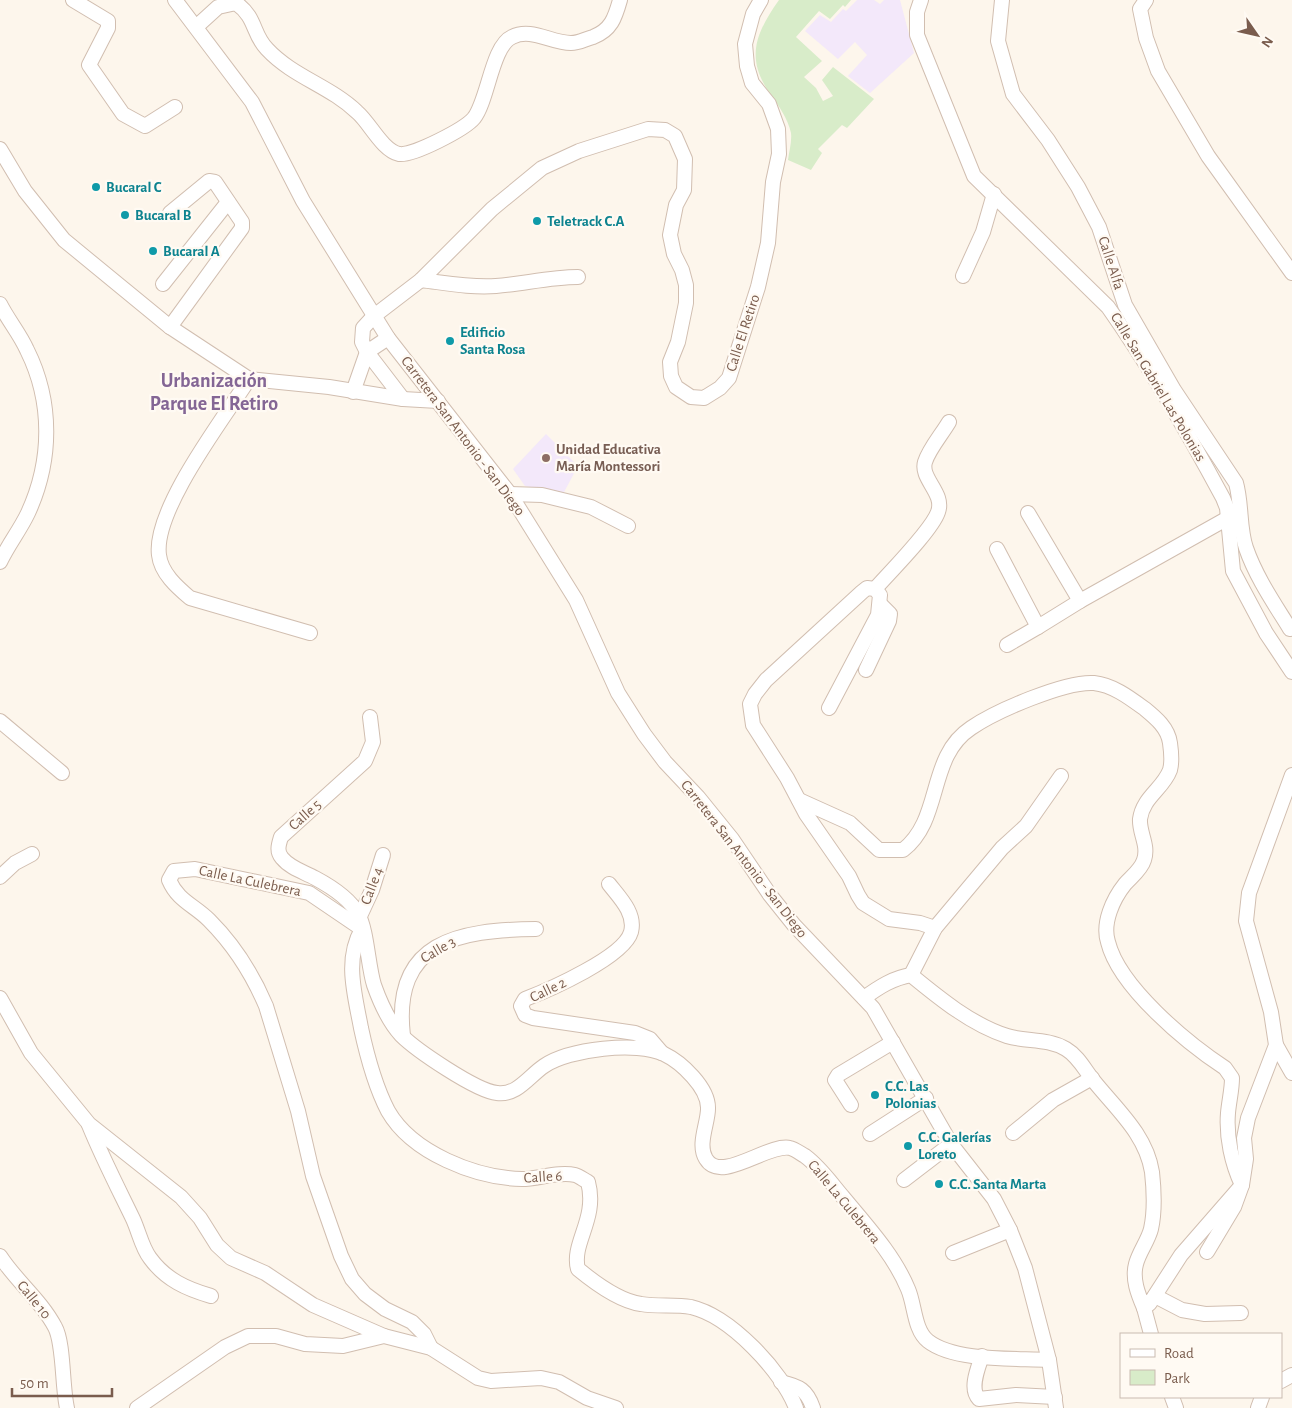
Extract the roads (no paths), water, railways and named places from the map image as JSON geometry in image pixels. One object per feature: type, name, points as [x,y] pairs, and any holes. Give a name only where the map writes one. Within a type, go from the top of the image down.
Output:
[{"type":"street","points":[[73,0],[108,21],[108,28],[89,65],[122,114],[145,126],[175,108]]},
{"type":"street","name":"Carretera San Antonio - San Diego","points":[[176,0],[252,102],[303,201],[388,338],[510,494],[576,600],[618,693],[644,734],[665,762],[698,796],[732,839],[770,895],[794,925],[864,998],[893,1042],[951,1144],[994,1199],[1010,1230],[1024,1268],[1049,1360],[1056,1403]]},
{"type":"street","points":[[196,27],[218,7],[236,3],[250,15],[265,48],[281,63],[343,101],[357,112],[386,146],[395,152],[405,154],[440,139],[474,118],[500,51],[511,37],[527,33],[569,43],[585,41],[599,35],[614,22],[620,0]]},
{"type":"street","name":"Calle El Retiro","points":[[374,316],[421,280],[492,209],[542,168],[579,151],[648,129],[665,130],[675,136],[685,159],[684,190],[676,205],[670,236],[674,254],[686,284],[686,304],[678,342],[670,362],[671,376],[676,387],[691,397],[704,398],[720,388],[729,378],[758,287],[768,243],[773,182],[779,154],[778,129],[769,104],[752,83],[747,66],[745,44],[753,14],[761,0]]},
{"type":"street","name":"Calle San Gabriel Las Polonias","points":[[921,0],[917,12],[917,35],[974,176],[1108,306],[1183,424],[1223,498],[1228,518],[1233,571],[1266,633],[1292,672]]},
{"type":"street","name":"Calle Alfa","points":[[1002,0],[998,41],[1013,94],[1048,140],[1078,187],[1099,227],[1125,305],[1174,390],[1236,484],[1240,496],[1245,547],[1262,584],[1290,629]]},
{"type":"street","points":[[1142,3],[1146,38],[1158,71],[1208,156],[1292,272]]},
{"type":"street","points":[[0,149],[24,191],[64,240],[170,327],[249,379],[329,387],[403,399],[438,401]]},
{"type":"street","points":[[170,213],[209,181],[216,182],[242,222],[242,228],[170,327]]},
{"type":"street","points":[[963,276],[983,232],[994,194]]},
{"type":"street","points":[[163,284],[228,202]]},
{"type":"street","points":[[421,280],[458,285],[495,286],[557,277],[578,277]]},
{"type":"street","points":[[0,304],[27,350],[37,373],[44,399],[47,446],[43,469],[28,513],[0,562]]},
{"type":"street","points":[[374,316],[363,328],[362,336],[367,352],[403,399]]},
{"type":"street","points":[[353,392],[367,352],[388,338]]},
{"type":"street","points":[[249,379],[184,481],[166,516],[159,555],[166,572],[176,586],[190,598],[310,633]]},
{"type":"street","points":[[875,589],[922,535],[939,510],[939,498],[926,474],[925,462],[949,422]]},
{"type":"street","points":[[510,494],[542,495],[591,507],[628,526]]},
{"type":"street","points":[[1028,514],[1080,601]]},
{"type":"street","points":[[1007,645],[1080,601],[1228,518]]},
{"type":"street","points":[[997,549],[1038,628]]},
{"type":"street","points":[[828,708],[878,615],[880,595],[875,589],[867,588],[862,592],[773,674],[755,694],[750,704],[753,725],[806,814],[849,876],[863,903],[890,919],[920,923],[936,928]]},
{"type":"street","points":[[866,670],[889,621],[890,614],[880,604]]},
{"type":"street","points":[[799,800],[850,823],[879,850],[903,850],[919,834],[926,820],[944,757],[954,742],[970,729],[987,719],[1064,687],[1094,683],[1115,689],[1150,713],[1168,733],[1170,769],[1144,804],[1140,821],[1146,851],[1144,860],[1141,867],[1117,894],[1110,909],[1107,941],[1116,962],[1130,984],[1166,1021],[1225,1068],[1232,1078],[1228,1114],[1229,1139],[1237,1175],[1242,1185]]},
{"type":"street","name":"Calle 5","points":[[361,923],[352,905],[317,878],[291,866],[280,856],[278,847],[281,837],[370,754],[373,742],[370,717]]},
{"type":"street","points":[[0,721],[62,773]]},
{"type":"street","points":[[1292,775],[1246,906],[1246,921],[1271,1012],[1276,1046],[1292,1073]]},
{"type":"street","points":[[911,975],[936,928],[1002,848],[1026,826],[1061,776]]},
{"type":"street","points":[[0,877],[15,863],[32,854]]},
{"type":"street","name":"Calle 4","points":[[361,923],[383,855]]},
{"type":"street","name":"Calle La Culebrera","points":[[431,1348],[424,1334],[412,1322],[385,1309],[364,1294],[352,1279],[341,1256],[324,1209],[266,1006],[255,980],[225,937],[207,918],[182,901],[174,892],[168,880],[174,871],[195,869],[309,893],[361,923],[374,986],[384,1009],[403,1037],[454,1073],[486,1091],[501,1094],[513,1091],[545,1065],[597,1048],[640,1048],[662,1053],[686,1067],[704,1093],[709,1106],[703,1146],[705,1158],[714,1166],[726,1167],[780,1148],[791,1148],[806,1157],[822,1172],[870,1230],[896,1266],[908,1290],[920,1333],[928,1341],[954,1354],[1049,1360]]},
{"type":"street","name":"Calle 2","points":[[609,884],[624,902],[631,916],[632,931],[626,942],[583,973],[525,999],[521,1006],[525,1016],[533,1018],[635,1034],[650,1039],[662,1053]]},
{"type":"street","name":"Calle 6","points":[[361,923],[354,943],[352,971],[365,1047],[377,1088],[390,1113],[412,1138],[443,1161],[485,1174],[523,1179],[575,1175],[588,1182],[592,1195],[591,1210],[575,1259],[578,1270],[607,1290],[628,1300],[640,1304],[691,1307],[716,1317],[740,1334],[781,1382],[792,1398],[796,1408]]},
{"type":"street","name":"Calle 3","points":[[403,1037],[404,987],[414,966],[425,955],[456,938],[487,932],[536,929]]},
{"type":"street","points":[[864,998],[887,983],[900,977],[911,975],[950,1005],[992,1030],[1008,1036],[1048,1041],[1067,1050],[1082,1064],[1129,1122],[1147,1154],[1152,1171],[1153,1210],[1151,1229],[1136,1264],[1135,1282],[1151,1333]]},
{"type":"street","points":[[0,998],[31,1053],[89,1124],[181,1197],[200,1218],[217,1246],[232,1258],[265,1273],[285,1288],[328,1313],[384,1336],[431,1348],[478,1378],[490,1381],[542,1378],[559,1382],[588,1398],[616,1408]]},
{"type":"street","points":[[851,1105],[835,1080],[838,1075],[893,1042]]},
{"type":"street","points":[[1207,1252],[1234,1207],[1242,1185],[1246,1159],[1244,1138],[1248,1118],[1276,1046]]},
{"type":"street","points":[[1014,1133],[1053,1100],[1092,1078]]},
{"type":"street","points":[[870,1134],[926,1098]]},
{"type":"street","points":[[89,1124],[102,1157],[124,1199],[150,1258],[170,1279],[189,1290],[212,1296]]},
{"type":"street","points":[[904,1180],[951,1144]]},
{"type":"street","points":[[1144,1308],[1155,1296],[1181,1255],[1242,1185]]},
{"type":"street","points":[[953,1253],[1010,1230]]},
{"type":"street","name":"Calle 10","points":[[0,1256],[56,1328],[67,1408]]},
{"type":"street","points":[[1155,1296],[1182,1310],[1205,1314],[1241,1313]]},
{"type":"street","points":[[137,1408],[225,1347],[248,1336],[276,1336],[305,1344],[342,1346],[384,1336]]},
{"type":"street","points":[[982,1356],[975,1387],[975,1394],[979,1399],[1016,1395],[1056,1403]]},
{"type":"street","points":[[781,1382],[801,1389],[808,1395],[813,1408]]},
{"type":"place","name":"Bucaral C","points":[[96,187]]},
{"type":"place","name":"Bucaral B","points":[[125,215]]},
{"type":"place","name":"Teletrack C.A","points":[[537,221]]},
{"type":"place","name":"Bucaral A","points":[[153,251]]},
{"type":"place","name":"Edificio Santa Rosa","points":[[450,341]]},
{"type":"place","name":"Unidad Educativa María Montessori","points":[[546,458]]},
{"type":"place","name":"C.C. Las Polonias","points":[[875,1095]]},
{"type":"place","name":"C.C. Galerías Loreto","points":[[908,1146]]},
{"type":"place","name":"C.C. Santa Marta","points":[[939,1184]]},
{"type":"district","name":"Urbanización Parque El Retiro","points":[[214,392]]}]
